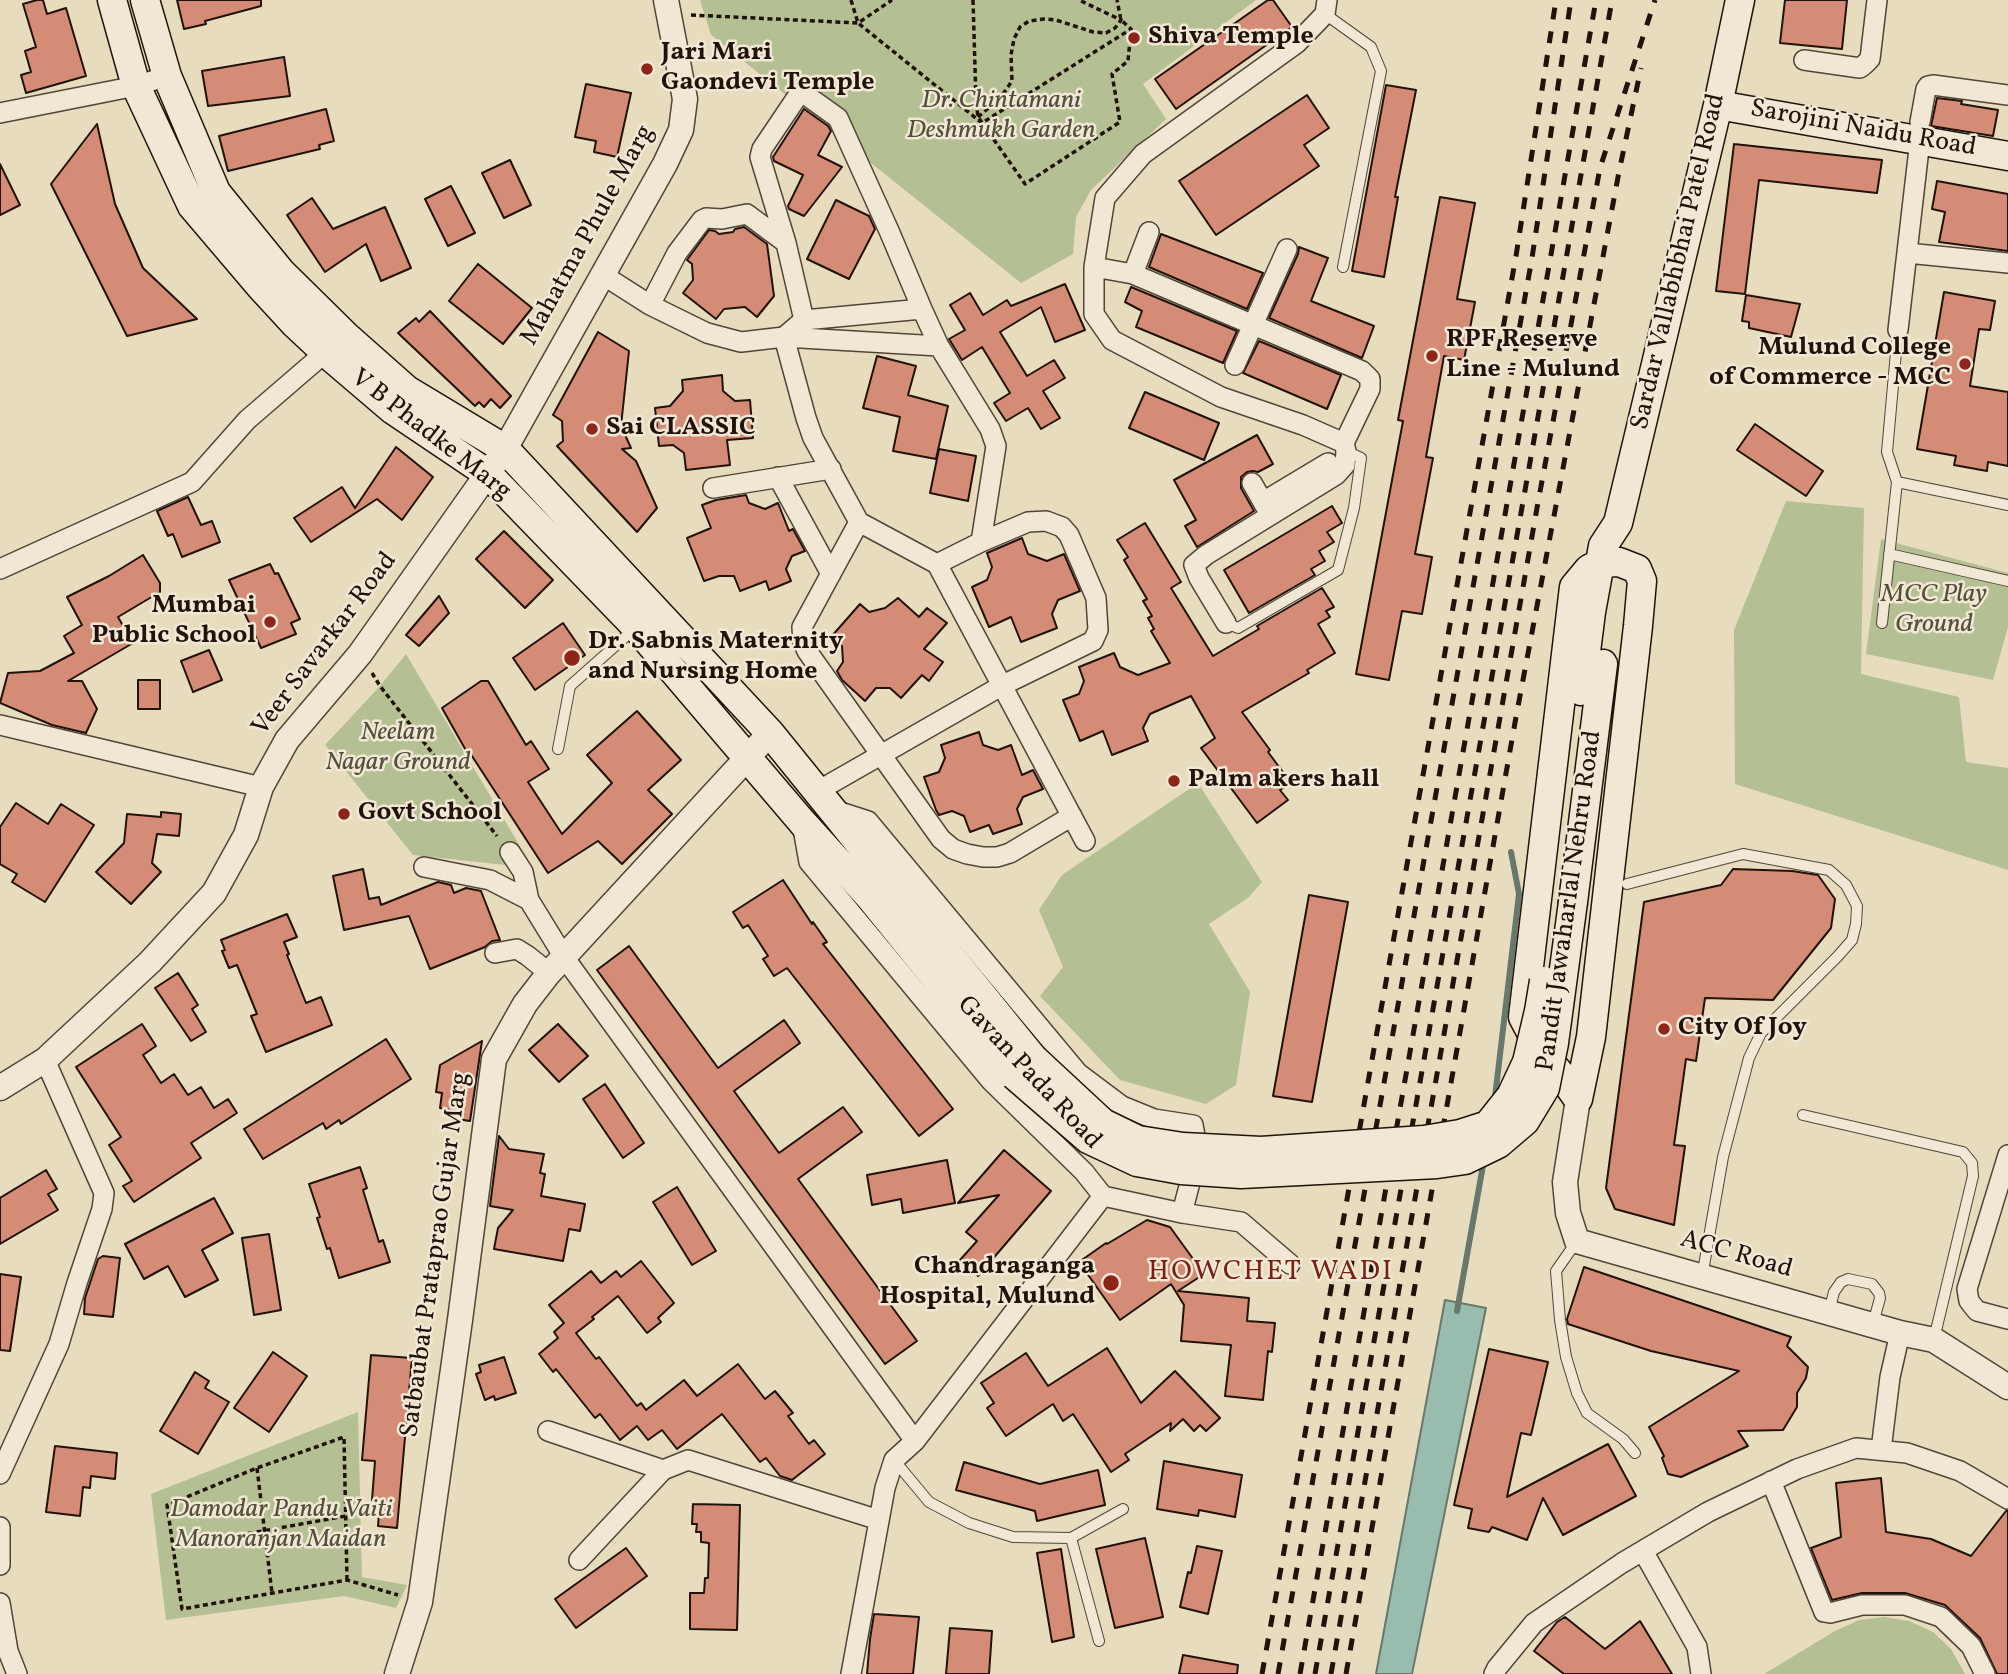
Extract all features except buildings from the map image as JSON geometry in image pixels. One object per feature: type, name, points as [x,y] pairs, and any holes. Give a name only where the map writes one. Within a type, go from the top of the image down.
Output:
[{"type":"main road","name":"V B Phadke Marg","points":[[112,0],[136,86],[192,206],[260,286],[305,315],[335,344],[393,410],[488,474],[636,627],[802,822],[880,890]]},
{"type":"main road","name":"V B Phadke Marg","points":[[145,0],[167,76],[216,192],[281,272],[305,315]]},
{"type":"main road","name":"Sardar Vallabhbhai Patel Road","points":[[1610,563],[1603,546],[1618,523],[1718,105],[1740,0]]},
{"type":"main road","name":"Sarojini Naidu Road","points":[[1718,105],[1920,131],[2008,156]]},
{"type":"main road","name":"V B Phadke Marg","points":[[335,344],[505,449],[770,733],[824,800],[880,890]]},
{"type":"main road","name":"Pandit Jawaharlal Nehru Road","points":[[880,890],[1023,1067],[1088,1139],[1136,1162],[1181,1170],[1241,1174],[1437,1164],[1465,1160],[1498,1144],[1525,1121],[1545,1088],[1554,1043],[1591,612],[1610,563]]},
{"type":"main road","name":"Pandit Jawaharlal Nehru Road","points":[[1564,903],[1609,615],[1610,563]]},
{"type":"main road","points":[[1610,563],[1637,569],[1642,581],[1591,1037],[1578,1098],[1542,1053],[1523,1017],[1574,587],[1589,569],[1610,563]]},
{"type":"street","points":[[1804,60],[1860,68],[1865,64],[1870,59],[1877,0]]},
{"type":"street","name":"Mahatma Phule Marg","points":[[505,449],[665,164],[681,130],[685,99],[668,7]]},
{"type":"street","points":[[1326,7],[1297,43],[1143,154],[1105,198],[1094,267],[1094,314],[1112,340],[1221,397],[1303,425],[1345,447]]},
{"type":"street","points":[[0,113],[136,86],[167,76]]},
{"type":"street","points":[[1898,330],[1926,89],[1933,85],[2008,95]]},
{"type":"street","points":[[804,320],[786,243],[760,157],[762,149],[797,97],[803,93],[838,118],[939,346],[990,429],[996,446],[981,542]]},
{"type":"street","points":[[650,305],[677,253],[706,218],[722,219],[747,214],[786,243]]},
{"type":"street","points":[[1133,274],[1149,232]]},
{"type":"street","points":[[1236,365],[1287,249]]},
{"type":"street","points":[[1906,253],[2008,263]]},
{"type":"street","points":[[1094,267],[1133,274],[1363,371],[1370,379],[1370,389],[1345,447],[1345,465],[1332,469],[1266,509],[1194,565],[1226,623]]},
{"type":"street","points":[[603,275],[650,305],[707,333],[741,342],[784,337],[939,346]]},
{"type":"street","points":[[784,337],[804,320],[922,309]]},
{"type":"street","points":[[784,337],[813,438],[859,522],[937,564],[1085,841]]},
{"type":"street","points":[[0,569],[192,482],[247,420],[335,344]]},
{"type":"street","points":[[1317,445],[1332,469]]},
{"type":"street","name":"Veer Savarkar Road","points":[[0,1088],[45,1060],[150,962],[214,893],[246,835],[261,787],[287,740],[360,654],[505,449]]},
{"type":"street","points":[[713,488],[831,469]]},
{"type":"street","points":[[778,477],[831,574]]},
{"type":"street","points":[[1252,483],[1266,509]]},
{"type":"street","points":[[937,564],[1028,522],[1046,520],[1062,527],[1069,535],[1096,598],[1098,630],[1093,640],[1003,685],[882,754],[824,800],[868,821],[1078,1073],[1122,1106],[1154,1119],[1194,1125],[1198,1152],[1182,1213]]},
{"type":"street","points":[[859,522],[802,627],[803,642],[942,839],[953,849],[990,857],[1010,853],[1072,816]]},
{"type":"street","points":[[0,725],[261,787]]},
{"type":"street","name":"Satbaubat Prataprao Gujar Marg","points":[[397,1674],[420,1602],[494,1059],[525,1004],[557,965],[770,733]]},
{"type":"street","name":"Gavan Pada Road","points":[[802,822],[809,862],[990,1081],[1084,1172],[1103,1196]]},
{"type":"street","points":[[510,852],[523,872],[529,900],[557,965],[915,1441]]},
{"type":"street","points":[[424,867],[490,880],[529,900]]},
{"type":"street","points":[[495,953],[516,949],[528,956],[557,965]]},
{"type":"street","points":[[0,1475],[59,1344],[76,1283],[102,1209],[104,1193],[45,1060]]},
{"type":"street","points":[[1577,1241],[1568,1213],[1565,1182],[1578,1098]]},
{"type":"street","points":[[2008,1155],[1967,1289],[1969,1301],[1977,1311],[2008,1319]]},
{"type":"street","points":[[852,1674],[885,1488],[894,1460],[915,1441],[1103,1196],[1241,1222],[1290,1264]]},
{"type":"street","name":"ACC Road","points":[[1577,1241],[1829,1313],[1934,1339],[2008,1387]]},
{"type":"street","points":[[1881,1450],[1890,1377],[1900,1332]]},
{"type":"street","points":[[548,1431],[663,1470]]},
{"type":"street","points":[[1502,1672],[1534,1623],[1643,1551],[1708,1512],[1771,1481],[1856,1448],[1907,1453],[1960,1471],[2008,1499]]},
{"type":"street","points":[[579,1560],[663,1470],[688,1461],[879,1520]]},
{"type":"street","points":[[1771,1481],[1824,1612],[1862,1605],[1905,1605],[1941,1617],[1971,1646],[1985,1674]]},
{"type":"street","points":[[0,1565],[1,1534]]},
{"type":"street","points":[[1643,1551],[1697,1647],[1701,1674]]},
{"type":"street","points":[[0,1603],[8,1651],[17,1674]]},
{"type":"lane","points":[[1326,7],[1371,47],[1381,71],[1343,267]]},
{"type":"lane","points":[[1882,623],[1897,482],[1887,452],[1898,330]]},
{"type":"lane","points":[[1226,623],[1238,628],[1338,569],[1354,508],[1361,458],[1345,447]]},
{"type":"lane","points":[[1897,482],[2008,505]]},
{"type":"lane","points":[[1889,554],[2008,581]]},
{"type":"lane","points":[[558,749],[570,686],[636,627]]},
{"type":"lane","points":[[1627,884],[1743,854],[1829,870],[1846,886],[1857,906],[1852,940],[1761,1033],[1749,1058],[1723,1157],[1702,1278]]},
{"type":"lane","points":[[1803,1115],[1963,1152],[1972,1163],[1973,1176],[1934,1339]]},
{"type":"lane","points":[[1577,1241],[1556,1271],[1566,1357],[1577,1393],[1587,1413],[1623,1439],[1635,1453]]},
{"type":"lane","points":[[1829,1313],[1834,1292],[1841,1282],[1848,1279],[1872,1284],[1880,1298],[1873,1324]]},
{"type":"lane","points":[[894,1460],[929,1502],[969,1523],[1013,1537],[1070,1538],[1124,1509]]},
{"type":"lane","points":[[1070,1538],[1099,1641]]},
{"type":"path","points":[[851,0],[858,23]]},
{"type":"path","points":[[858,23],[892,0]]},
{"type":"path","points":[[973,0],[978,117],[1025,184],[1120,122],[1112,75],[1128,61],[1131,29]]},
{"type":"path","points":[[1079,0],[1121,20],[1131,29]]},
{"type":"path","points":[[978,117],[1001,97],[1012,81],[1010,55],[1020,27],[1029,21],[1044,19],[1106,33],[1115,28],[1121,20],[1117,0]]},
{"type":"path","points":[[668,7],[858,23],[982,123]]},
{"type":"path","points":[[982,123],[1131,29]]},
{"type":"path","points":[[360,654],[380,686],[510,852]]},
{"type":"path","points":[[348,1580],[344,1437],[257,1468],[167,1505],[182,1609],[348,1580],[420,1602]]},
{"type":"path","points":[[257,1468],[272,1593]]},
{"type":"path","points":[[173,1547],[346,1516]]},
{"type":"green space","name":"Dr. Chintamani Deshmukh Garden","points":[[700,0],[1256,0],[1143,84],[1166,119],[1091,190],[1076,217],[1073,254],[1021,283],[711,35]]},
{"type":"green space","points":[[1786,501],[1864,508],[1861,674],[1959,697],[1966,762],[2008,768],[2008,870],[1735,784],[1734,630]]},
{"type":"green space","name":"MCC Play Ground","points":[[1881,539],[2008,573],[2008,627],[1993,680],[1866,654]]},
{"type":"green space","name":"Neelam Nagar Ground","points":[[406,654],[533,868],[413,855],[325,745]]},
{"type":"green space","points":[[1198,783],[1262,882],[1249,897],[1209,924],[1250,992],[1236,1085],[1206,1104],[1120,1080],[1040,996],[1063,967],[1039,910],[1062,875]]},
{"type":"green space","name":"Damodar Pandu Vaiti Manoranjan Maidan","points":[[358,1412],[362,1577],[407,1585],[396,1608],[344,1596],[166,1620],[151,1494]]},
{"type":"green space","points":[[1884,1617],[1909,1621],[1933,1632],[1951,1649],[1965,1674],[1764,1674],[1835,1631],[1859,1620]]},
{"type":"shaded area","points":[[1445,1300],[1486,1308],[1412,1674],[1376,1674]]},
{"type":"waterway","points":[[1495,1097],[1519,894],[1511,852]]},
{"type":"waterway","points":[[1457,1311],[1484,1160]]},
{"type":"railway","points":[[1262,1674],[1516,256],[1556,0]]},
{"type":"railway","points":[[1278,1674],[1532,258],[1571,0]]},
{"type":"railway","points":[[1300,1674],[1596,0]]},
{"type":"railway","points":[[1315,1674],[1612,0]]},
{"type":"railway","points":[[1331,1674],[1537,508],[1600,168],[1655,0]]},
{"type":"railway","points":[[1346,1674],[1516,717],[1641,68]]},
{"type":"place","name":"Shiva Temple","points":[[1134,38]]},
{"type":"place","name":"Jari Mari Gaondevi Temple","points":[[647,69]]},
{"type":"place","name":"RPF Reserve Line - Mulund","points":[[1432,356]]},
{"type":"place","name":"Mulund College of Commerce - MCC","points":[[1965,364]]},
{"type":"place","name":"Sai CLASSIC","points":[[592,429]]},
{"type":"place","name":"Mumbai Public School","points":[[270,622]]},
{"type":"place","name":"Dr. Sabnis Maternity and Nursing Home","points":[[572,658]]},
{"type":"place","name":"Palm akers hall","points":[[1174,781]]},
{"type":"place","name":"Govt School","points":[[344,814]]},
{"type":"place","name":"City Of Joy","points":[[1664,1029]]},
{"type":"place","name":"Chandraganga Hospital, Mulund","points":[[1111,1283]]},
{"type":"district","name":"HOWCHET WADI","points":[[1271,1274]]}]
